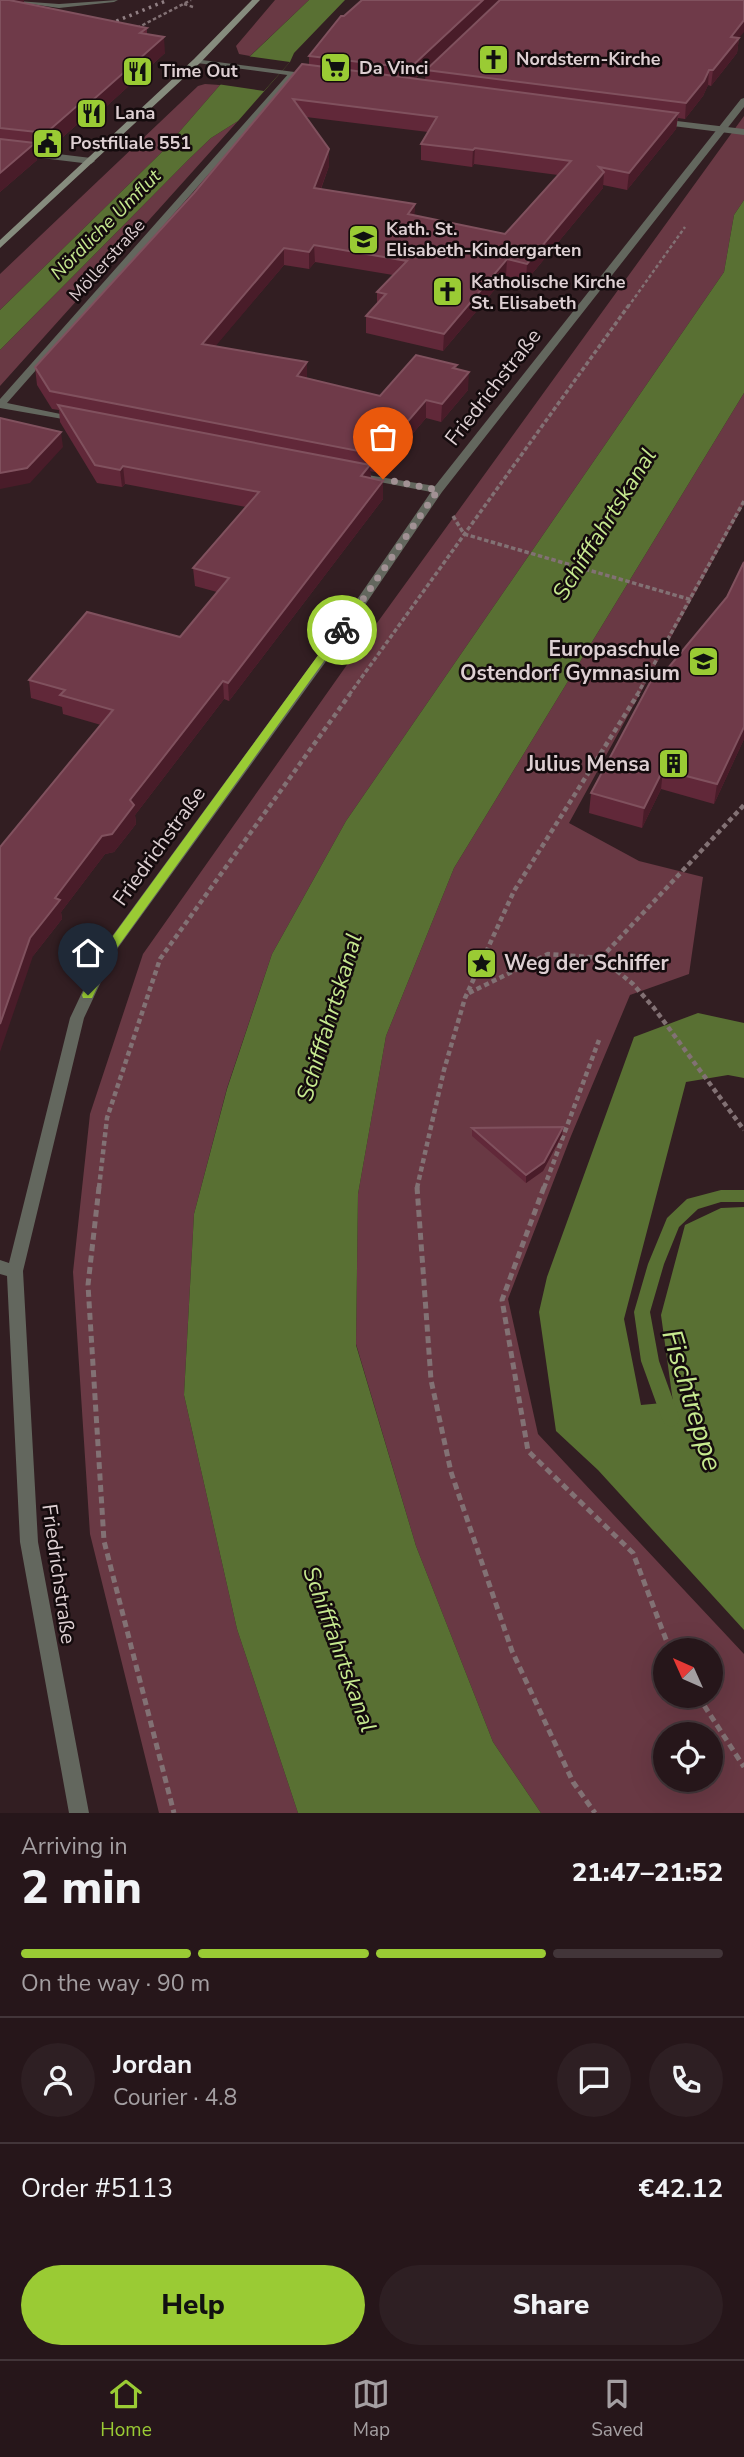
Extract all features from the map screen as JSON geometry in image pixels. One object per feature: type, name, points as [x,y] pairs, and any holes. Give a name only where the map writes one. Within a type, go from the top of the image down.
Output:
[{"type":"main road","points":[[0,246],[197,61],[256,0]]},
{"type":"street","points":[[7,0],[59,6],[114,0]]},
{"type":"street","points":[[197,61],[320,77]]},
{"type":"street","name":"Möllerstraße","points":[[0,405],[293,74]]},
{"type":"street","name":"Friedrichstraße","points":[[79,1813],[29,1542],[8,1269],[77,1018],[109,950],[331,646],[438,490],[744,101]]},
{"type":"street","points":[[655,121],[744,132]]},
{"type":"street","points":[[0,150],[91,161]]},
{"type":"street","points":[[0,405],[82,421]]},
{"type":"street","points":[[342,471],[438,490]]},
{"type":"path","points":[[141,34],[130,32],[191,0]]},
{"type":"path","points":[[183,4],[193,7]]},
{"type":"path","points":[[174,1813],[104,1541],[88,1285],[107,1118],[160,959],[690,220]]},
{"type":"path","points":[[596,1813],[573,1782],[512,1651],[451,1472],[431,1380],[417,1185],[444,1070],[467,994],[514,891],[652,673],[744,501]]},
{"type":"path","points":[[464,534],[692,600]]},
{"type":"path","points":[[601,958],[744,805]]},
{"type":"path","points":[[467,994],[548,954],[601,958],[634,984],[648,1000],[744,1130]]},
{"type":"path","points":[[599,1040],[502,1300],[528,1451],[633,1553],[665,1638]]},
{"type":"path","points":[[706,1708],[744,1767]]},
{"type":"shaded area","points":[[275,0],[309,0],[250,56],[239,54],[236,46]]},
{"type":"shaded area","points":[[220,85],[161,153],[0,310],[0,274],[198,86]]},
{"type":"shaded area","points":[[744,116],[744,200],[734,215],[724,272],[346,821],[272,954],[227,1088],[194,1214],[184,1395],[237,1629],[298,1813],[159,1813],[90,1534],[73,1272],[90,1114],[143,954],[356,652]]},
{"type":"shaded area","points":[[238,121],[0,386],[0,350],[189,159],[211,138]]},
{"type":"shaded area","points":[[744,393],[744,504],[569,823],[639,861],[703,877],[689,974],[630,995],[571,1136],[508,1299],[538,1434],[744,1654],[744,1813],[541,1813],[493,1742],[416,1546],[356,1344],[358,1194],[386,1036],[454,868]]},
{"type":"water","name":"Nördliche Umflut","points":[[309,0],[345,0],[294,53],[290,62],[238,121],[211,138],[189,159],[0,350],[0,310],[161,153],[220,85]]},
{"type":"water","name":"Schifffahrtskanal","points":[[744,200],[744,393],[454,868],[386,1036],[358,1194],[356,1345],[416,1546],[493,1742],[541,1813],[298,1813],[237,1629],[184,1395],[194,1214],[227,1089],[272,954],[346,821],[724,272],[734,215]]},
{"type":"water","points":[[698,1013],[744,1023],[744,1078],[728,1075],[686,1082],[624,1319],[641,1405],[673,1402],[661,1315],[685,1225],[721,1208],[744,1207],[744,1630],[598,1470],[556,1431],[539,1312],[547,1277],[634,1037]]},
{"type":"pier","points":[[246,56],[290,62],[264,91],[217,84]]},
{"type":"building","points":[[0,0],[147,28],[140,33],[164,37],[85,107],[78,105],[46,133],[0,128]]},
{"type":"building","points":[[362,0],[483,0],[410,68],[309,56],[341,16]]},
{"type":"building","points":[[500,0],[744,0],[744,20],[731,37],[739,38],[713,70],[709,70],[704,81],[686,103],[426,70]]},
{"type":"building","points":[[302,64],[678,113],[629,173],[599,167],[604,172],[527,264],[507,259],[444,334],[366,316],[386,294],[377,292],[407,261],[314,245],[309,252],[284,248],[202,344],[307,362],[297,376],[380,396],[416,355],[457,365],[453,368],[469,372],[442,404],[426,400],[379,455],[50,391],[35,367],[194,193]],"holes":[[[293,99],[437,117],[421,144],[473,150],[475,148],[571,161],[505,234],[408,214],[415,204],[314,188],[329,149]]]},
{"type":"building","points":[[0,139],[35,143],[0,173]]},
{"type":"building","points":[[58,405],[370,465],[361,476],[383,481],[228,683],[223,681],[130,800],[134,805],[112,834],[102,836],[55,898],[60,900],[30,938],[0,1024],[0,847],[113,710],[60,695],[65,690],[29,680],[87,612],[180,637],[229,578],[193,568],[259,492],[123,466],[120,470],[95,465]]},
{"type":"building","points":[[0,418],[61,432],[27,468],[0,473]]},
{"type":"building","points":[[744,562],[744,727],[717,784],[663,770],[644,808],[591,793],[653,677],[659,679],[727,597]]},
{"type":"building","points":[[563,1127],[544,1162],[526,1175],[472,1128]]},
{"type":"waterway","name":"Fischtreppe","points":[[671,1419],[650,1361],[642,1312],[656,1264],[673,1223],[693,1204],[721,1196],[744,1196]]},
{"type":"railway","points":[[97,29],[168,0]]},
{"type":"way so far","points":[[342,630],[438,490],[383,479]]},
{"type":"place","name":"Nordstern-Kirche","points":[[493,59]]},
{"type":"place","name":"Da Vinci","points":[[336,68]]},
{"type":"place","name":"Time Out","points":[[137,71]]},
{"type":"place","name":"Lana","points":[[92,113]]},
{"type":"place","name":"Postfiliale 551","points":[[47,143]]},
{"type":"place","name":"Kath. St. Elisabeth-Kindergarten","points":[[363,239]]},
{"type":"place","name":"Katholische Kirche St. Elisabeth","points":[[448,292]]},
{"type":"place","name":"Europaschule Ostendorf Gymnasium","points":[[703,661]]},
{"type":"place","name":"Julius Mensa","points":[[673,764]]},
{"type":"place","name":"Weg der Schiffer","points":[[481,963]]},
{"type":"route","points":[[88,995],[109,950],[342,630]]}]
